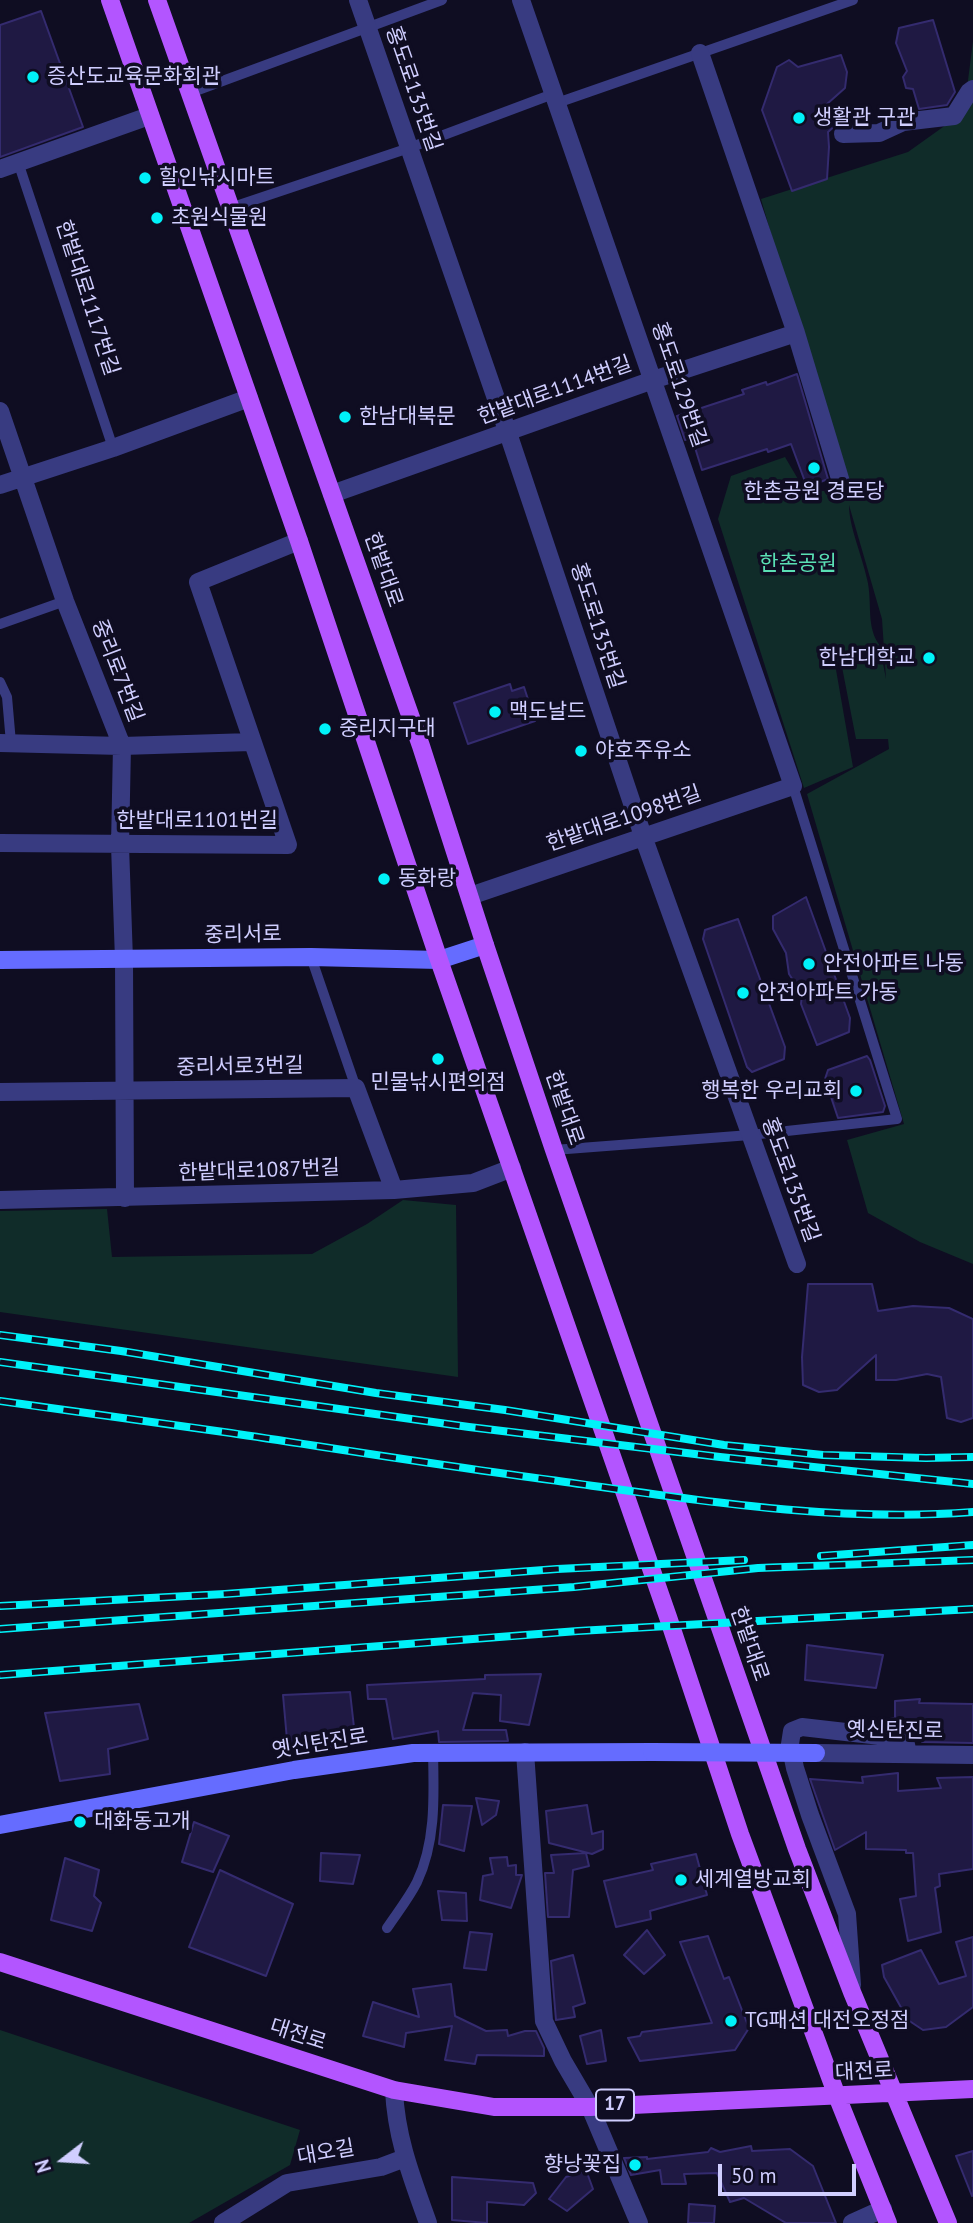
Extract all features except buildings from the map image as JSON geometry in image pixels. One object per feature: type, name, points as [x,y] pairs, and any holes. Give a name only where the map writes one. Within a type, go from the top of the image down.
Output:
[{"type":"main road","points":[[110,0],[299,541],[439,960],[740,1833],[837,2096],[886,2216]]},
{"type":"main road","name":"한밭대로","points":[[157,0],[421,746],[554,1150],[797,1849],[852,1992],[948,2223]]},
{"type":"main road","name":"대전로","points":[[0,1962],[394,2090],[494,2106],[590,2106],[973,2089]]},
{"type":"street","name":"홍도로135번길","points":[[358,0],[508,433],[643,836],[797,1264]]},
{"type":"street","name":"홍도로129번길","points":[[521,0],[793,786]]},
{"type":"street","points":[[700,53],[796,334],[841,482]]},
{"type":"street","points":[[843,134],[879,133],[903,122],[954,116],[973,89]]},
{"type":"street","points":[[0,169],[149,116]]},
{"type":"street","name":"한밭대로1114번길","points":[[332,494],[653,380],[796,334]]},
{"type":"street","points":[[0,485],[113,448],[249,398]]},
{"type":"street","name":"중리로7번길","points":[[0,411],[65,601],[122,746],[120,845],[124,960]]},
{"type":"street","points":[[6,743],[122,746],[251,742],[198,582],[299,541]]},
{"type":"street","name":"한밭대로1101번길","points":[[0,843],[288,845],[251,742]]},
{"type":"street","name":"한밭대로1098번길","points":[[470,896],[793,786]]},
{"type":"street","name":"중리서로","points":[[0,960],[311,957],[439,960],[485,945]]},
{"type":"street","points":[[124,960],[125,1198]]},
{"type":"street","points":[[356,1088],[394,1190]]},
{"type":"street","name":"중리서로3번길","points":[[0,1092],[356,1088]]},
{"type":"street","name":"한밭대로1087번길","points":[[0,1200],[394,1190],[473,1183],[512,1168]]},
{"type":"street","points":[[852,1992],[846,1914],[795,1768],[790,1744],[792,1731],[802,1727],[898,1738],[905,1740],[908,1754]]},
{"type":"street","name":"옛신탄진로","points":[[0,1825],[294,1770],[413,1752],[973,1755]]},
{"type":"street","points":[[525,1752],[544,2021],[563,2061],[590,2106],[639,2223]]},
{"type":"street","points":[[394,2090],[395,2120],[428,2223]]},
{"type":"street","name":"대오길","points":[[223,2223],[287,2183],[382,2167],[405,2158]]},
{"type":"street","points":[[852,2223],[886,2216]]},
{"type":"lane","points":[[190,93],[442,0]]},
{"type":"lane","points":[[230,208],[853,0]]},
{"type":"lane","name":"한밭대로1117번길","points":[[18,162],[113,448]]},
{"type":"lane","points":[[0,624],[65,601]]},
{"type":"lane","points":[[0,682],[7,697],[6,743]]},
{"type":"lane","points":[[554,1150],[750,1135],[897,1119],[793,786]]},
{"type":"lane","points":[[311,957],[356,1088]]},
{"type":"lane","points":[[387,1928],[416,1882],[428,1852],[434,1804],[433,1752]]},
{"type":"green space","name":"한남대학교","points":[[973,41],[973,1264],[920,1242],[868,1213],[847,1140],[904,1124],[807,794],[889,749],[888,739],[856,739],[842,667],[881,653],[886,679],[882,619],[849,505],[869,588],[873,632],[881,647],[835,664],[853,767],[804,788],[718,519],[731,476],[785,457],[805,491],[845,491],[761,199],[908,152],[964,112]]},
{"type":"green space","points":[[403,1200],[456,1205],[458,1377],[0,1312],[0,1211],[107,1209],[112,1257],[312,1254],[367,1224]]},
{"type":"green space","points":[[0,2030],[300,2130],[290,2165],[189,2223],[0,2223]]},
{"type":"railway","points":[[0,1335],[121,1351],[376,1393],[505,1410],[724,1445],[823,1455],[973,1457]]},
{"type":"railway","points":[[0,1362],[469,1427],[973,1484]]},
{"type":"railway","points":[[0,1401],[708,1501],[814,1512],[920,1515],[973,1512]]},
{"type":"railway","points":[[821,1556],[973,1545]]},
{"type":"railway","points":[[0,1606],[225,1594],[557,1569],[744,1560]]},
{"type":"railway","points":[[0,1629],[574,1587],[758,1568],[973,1560]]},
{"type":"railway","points":[[0,1675],[578,1631],[973,1609]]},
{"type":"place","name":"증산도교육문화회관","points":[[33,77]]},
{"type":"place","name":"생활관 구관","points":[[799,118]]},
{"type":"place","name":"할인낚시마트","points":[[145,178]]},
{"type":"place","name":"초원식물원","points":[[157,218]]},
{"type":"place","name":"한남대북문","points":[[345,417]]},
{"type":"place","name":"한촌공원 경로당","points":[[814,468]]},
{"type":"place","name":"한남대학교","points":[[929,658]]},
{"type":"place","name":"맥도날드","points":[[495,712]]},
{"type":"place","name":"중리지구대","points":[[325,729]]},
{"type":"place","name":"야호주유소","points":[[581,751]]},
{"type":"place","name":"동화랑","points":[[384,879]]},
{"type":"place","name":"안전아파트 나동","points":[[809,964]]},
{"type":"place","name":"안전아파트 가동","points":[[743,993]]},
{"type":"place","name":"민물낚시편의점","points":[[438,1059]]},
{"type":"place","name":"행복한 우리교회","points":[[856,1091]]},
{"type":"place","name":"대화동고개","points":[[80,1822]]},
{"type":"place","name":"세계열방교회","points":[[681,1880]]},
{"type":"place","name":"TG패션 대전오정점","points":[[731,2021]]},
{"type":"place","name":"향낭꽃집","points":[[635,2165]]},
{"type":"park label","name":"한촌공원","points":[[798,564]]}]
